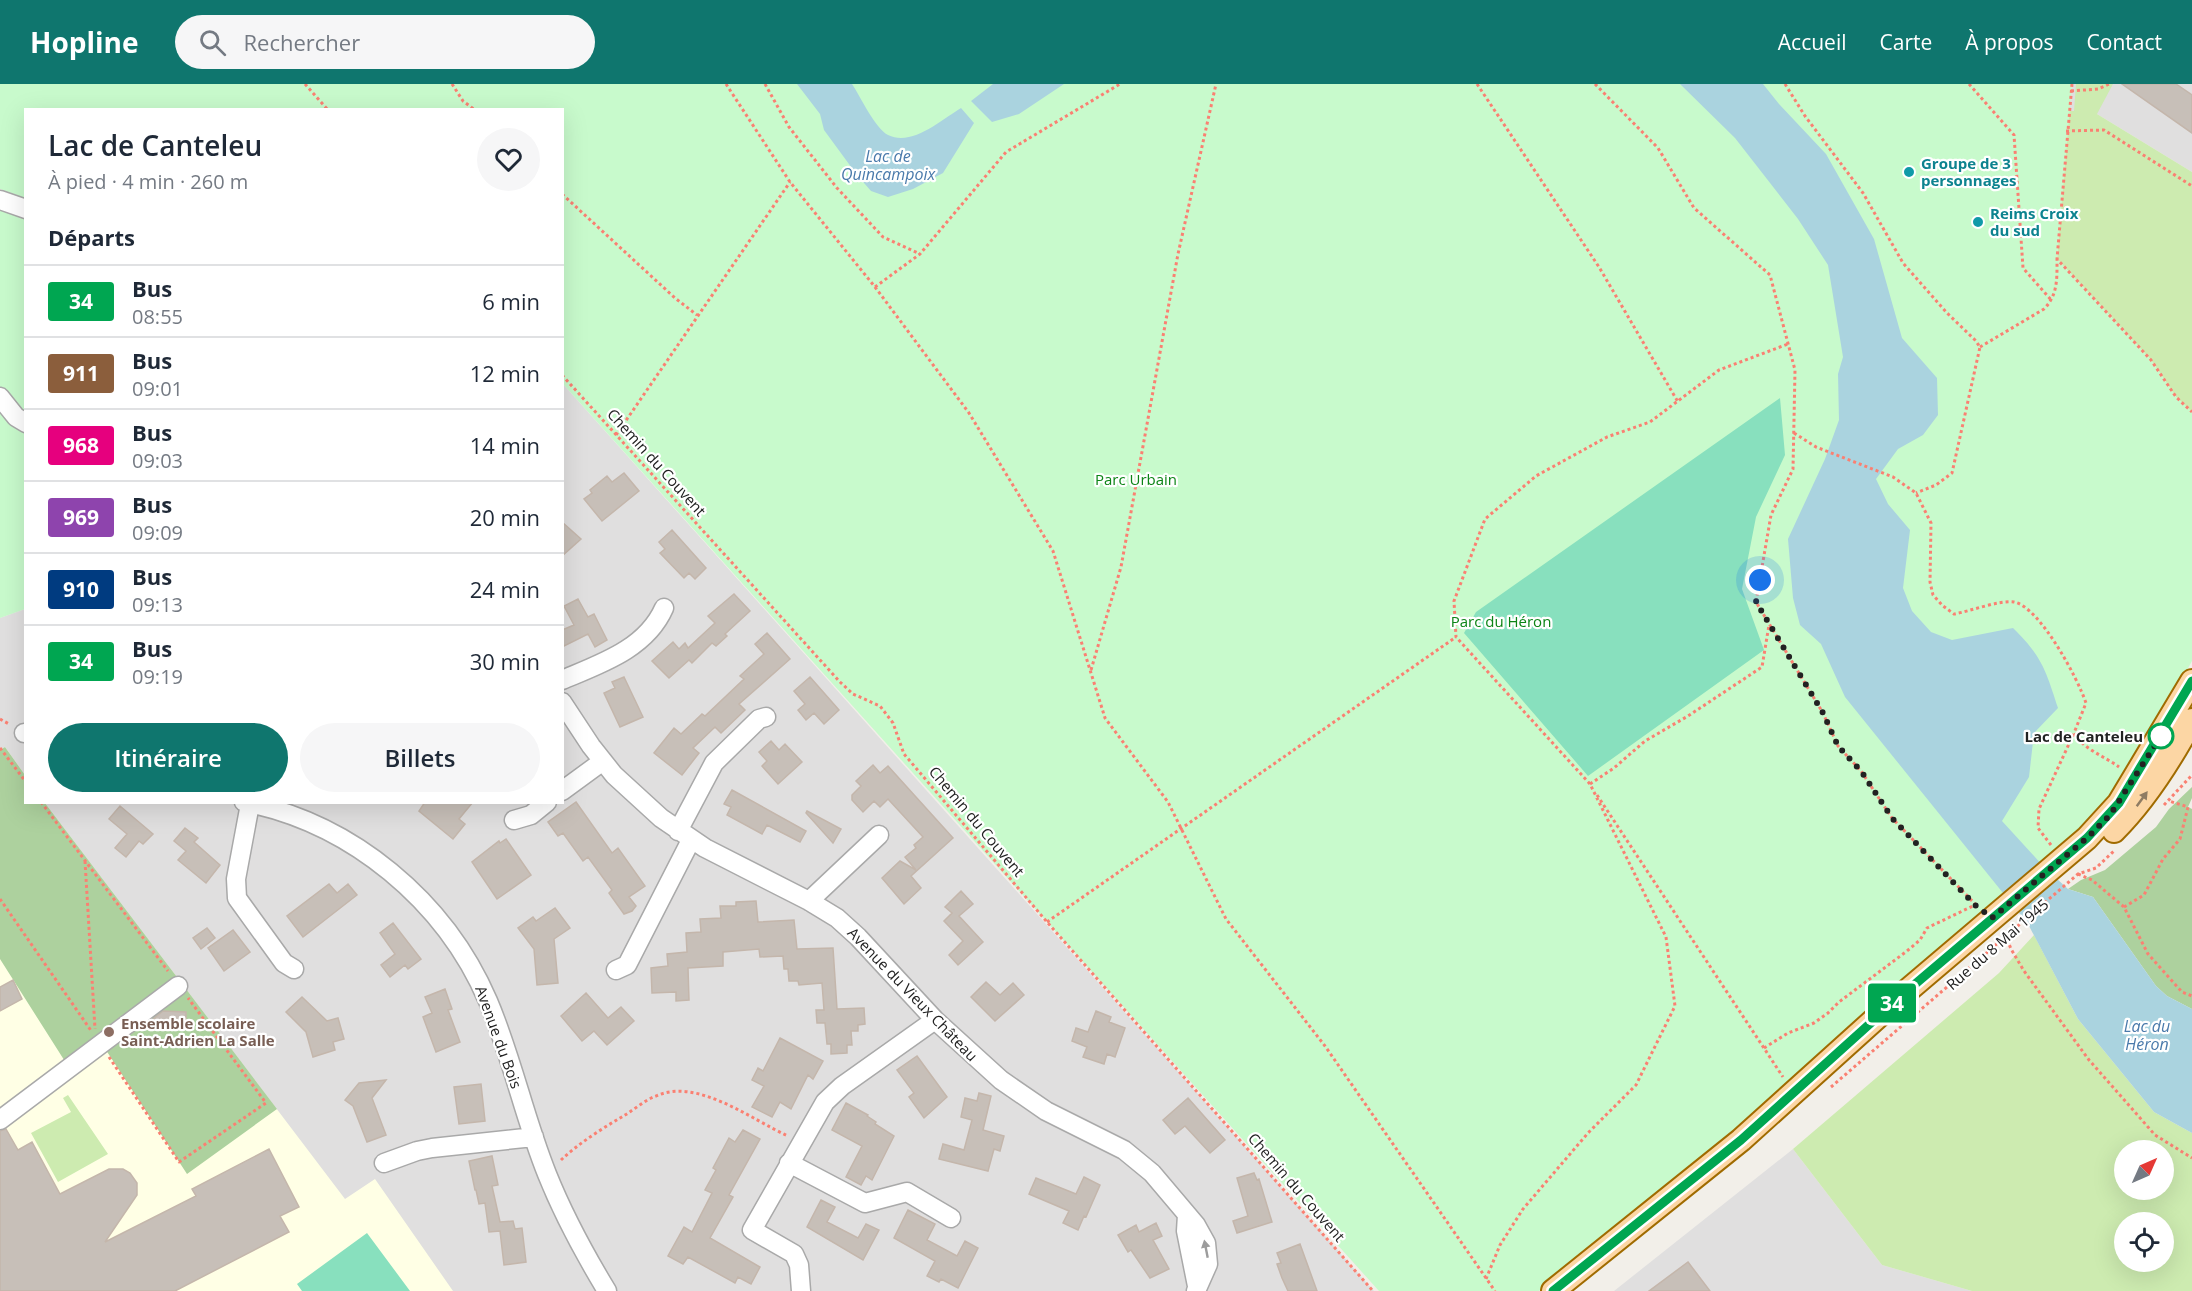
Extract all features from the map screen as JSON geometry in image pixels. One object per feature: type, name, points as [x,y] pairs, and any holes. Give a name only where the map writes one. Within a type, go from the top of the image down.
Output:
[{"type":"main road","name":"Rue du 8 Mai 1945","points":[[1553,1291],[1741,1140],[1894,1002],[2070,867],[2127,818],[2192,681]]},
{"type":"main road","name":"Rue du 8 Mai 1945","points":[[2142,783],[2173,753],[2192,720]]},
{"type":"main road","name":"Rue du 8 Mai 1945","points":[[1571,1291],[1744,1151],[1947,971],[1999,920]]},
{"type":"street","points":[[0,200],[24,208]]},
{"type":"street","points":[[0,397],[16,417],[24,422]]},
{"type":"street","points":[[564,679],[623,653],[659,619],[663,608]]},
{"type":"street","name":"Avenue du Vieux Château","points":[[564,705],[603,761],[630,791],[685,836],[837,918],[858,937],[935,1020],[984,1066],[1030,1102],[1133,1156],[1152,1173],[1187,1215],[1186,1231],[1196,1288]]},
{"type":"street","points":[[616,970],[627,965],[685,836],[714,763],[759,719],[766,717]]},
{"type":"street","points":[[564,790],[603,761]]},
{"type":"street","name":"Avenue du Bois","points":[[294,969],[284,963],[237,898],[236,879],[254,804],[299,817],[368,855],[408,887],[441,922],[474,971],[488,1002],[547,1174],[562,1210],[606,1291]]},
{"type":"street","points":[[514,820],[531,815],[545,804]]},
{"type":"street","points":[[808,901],[879,835]]},
{"type":"street","points":[[0,1120],[178,986]]},
{"type":"street","points":[[801,1291],[799,1265],[794,1254],[752,1230],[819,1110],[832,1094],[935,1020]]},
{"type":"street","points":[[384,1163],[432,1148],[534,1137]]},
{"type":"street","points":[[789,1163],[865,1203],[907,1192],[951,1218]]},
{"type":"path","points":[[305,84],[326,108]]},
{"type":"path","points":[[452,84],[463,101],[472,108]]},
{"type":"path","points":[[726,84],[790,182],[875,287],[969,413],[1053,551],[1105,718],[1168,802],[1226,919],[1325,1046],[1495,1291]]},
{"type":"path","points":[[765,84],[789,127],[837,188],[884,237],[920,254]]},
{"type":"path","points":[[875,287],[920,254],[1005,152],[1120,84]]},
{"type":"path","points":[[1090,672],[1121,567],[1178,254],[1216,84]]},
{"type":"path","points":[[1477,84],[1599,267],[1678,402]]},
{"type":"path","points":[[1595,84],[1658,148],[1694,208],[1770,275],[1795,370],[1793,469],[1771,514],[1756,602],[1823,713],[1838,746],[1861,771],[1892,818],[1999,920],[2011,949],[2024,971],[2089,1060],[2155,1135],[2192,1158]]},
{"type":"path","points":[[1785,84],[1805,116],[1863,193],[1903,263],[1980,347]]},
{"type":"path","points":[[1969,84],[2014,135],[2023,268],[2052,301]]},
{"type":"path","points":[[1916,493],[1936,485],[1952,473],[1980,347],[2044,309],[2052,301],[2057,282],[2066,131],[2072,84]]},
{"type":"path","points":[[2071,91],[2098,89],[2109,84]]},
{"type":"path","points":[[2066,131],[2104,130],[2192,186]]},
{"type":"path","points":[[616,435],[790,182]]},
{"type":"path","points":[[564,196],[697,316]]},
{"type":"path","points":[[2057,259],[2151,360],[2176,397],[2192,412]]},
{"type":"path","points":[[1788,344],[1719,370],[1650,422],[1607,437],[1536,476],[1485,519],[1454,600],[1456,637],[1590,784],[1794,1092]]},
{"type":"path","name":"Chemin du Couvent","points":[[564,377],[840,682],[853,694],[879,706],[893,723],[904,754],[1047,922],[1373,1291]]},
{"type":"path","points":[[1794,433],[1816,447],[1893,477],[1916,493],[1931,523],[1930,582],[1933,596],[1943,606],[1954,614],[1998,603],[2015,602],[2031,612],[2044,626],[2080,686],[2086,703],[2039,809],[2038,828],[2070,867],[2092,880],[2124,907],[2148,954],[2182,992],[2192,996]]},
{"type":"path","points":[[1590,784],[1614,768],[1645,741],[1688,716],[1762,667],[1769,623]]},
{"type":"path","points":[[1047,922],[1456,637]]},
{"type":"path","points":[[2074,733],[2080,743],[2100,753],[2169,801],[2188,807],[2180,839],[2163,859],[2144,895],[2124,907]]},
{"type":"path","points":[[0,748],[24,779]]},
{"type":"path","points":[[0,758],[5,755]]},
{"type":"path","points":[[1486,1279],[1500,1245],[1523,1209],[1588,1133],[1636,1085],[1675,1006],[1666,937],[1590,784]]},
{"type":"path","points":[[85,861],[95,1036]]},
{"type":"path","name":"Rue du 8 Mai 1945","points":[[1824,1094],[1999,920],[2070,867]]},
{"type":"path","points":[[1764,1048],[1788,1033],[1814,1023],[1907,951],[1920,940],[1927,928],[1999,920]]},
{"type":"path","points":[[547,1174],[596,1134],[656,1095],[688,1092],[704,1095],[801,1141]]},
{"type":"shaded area","points":[[2072,84],[2192,84],[2192,172],[2097,114],[2069,111]]},
{"type":"shaded area","points":[[564,385],[1374,1291],[0,1291],[0,618],[24,609],[24,804],[564,804]]},
{"type":"shaded area","name":"Ensemble scolaire Saint-Adrien La Salle","points":[[5,747],[24,774],[24,804],[46,804],[345,1199],[375,1179],[453,1291],[0,1291],[0,750]]},
{"type":"shaded area","points":[[1793,1149],[1882,1265],[1972,1291],[1614,1291]]},
{"type":"green space","name":"Parc du Héron","points":[[0,84],[2072,84],[2057,259],[2151,360],[2176,397],[2192,412],[2192,661],[2125,781],[2106,809],[1734,1132],[1539,1291],[1379,1291],[564,385],[564,108],[24,108],[24,609],[0,618],[0,202],[17,195],[0,189]]},
{"type":"green space","points":[[2076,84],[2113,84],[2097,114],[2192,172],[2192,412],[2176,397],[2151,360],[2057,259],[2066,131],[2069,111],[2074,111]]},
{"type":"green space","points":[[1780,398],[1785,455],[1756,517],[1742,589],[1764,650],[1588,776],[1464,633],[1476,612]]},
{"type":"green space","points":[[5,747],[24,774],[24,804],[46,804],[277,1109],[187,1174],[100,1041],[66,1063],[0,959],[0,750]]},
{"type":"green space","points":[[2192,787],[2192,798],[2188,807],[2192,809],[2192,1009],[2167,996],[2156,986],[2093,897],[2068,889],[2081,880],[2105,870],[2156,827],[2169,809]]},
{"type":"green space","points":[[2034,935],[2078,1019],[2154,1112],[2192,1133],[2192,1291],[1972,1291],[1882,1265],[1793,1149],[1999,973]]},
{"type":"green space","points":[[68,1095],[108,1154],[58,1182],[31,1133],[71,1112],[63,1098]]},
{"type":"green space","points":[[367,1233],[410,1291],[302,1291],[297,1284]]},
{"type":"water","name":"Lac de Quincampoix","points":[[797,84],[852,84],[878,126],[888,135],[897,138],[916,135],[961,108],[974,123],[943,173],[913,189],[888,197],[871,191],[857,175],[824,130],[820,114]]},
{"type":"water","points":[[993,84],[1064,84],[1019,114],[992,122],[971,101]]},
{"type":"water","name":"Lac de Canteleu","points":[[1680,84],[1763,84],[1826,154],[1874,239],[1902,338],[1937,378],[1938,415],[1923,435],[1898,449],[1876,479],[1888,504],[1910,530],[1903,588],[1912,611],[1931,632],[1952,640],[2013,628],[2031,647],[2042,665],[2058,708],[2034,733],[2029,777],[2002,821],[2044,867],[2068,889],[2093,897],[2156,986],[2167,996],[2192,1009],[2192,1133],[2154,1112],[2078,1019],[2028,924],[1845,697],[1821,644],[1800,625],[1793,598],[1788,539],[1825,459],[1839,420],[1838,374],[1843,357],[1828,265],[1798,219],[1735,138]]},
{"type":"building","points":[[2122,84],[2176,84],[2192,95],[2192,133]]},
{"type":"building","points":[[624,473],[639,491],[602,521],[584,499],[592,493],[590,490],[607,476],[612,482]]},
{"type":"building","points":[[564,524],[581,539],[564,554]]},
{"type":"building","points":[[672,530],[706,568],[695,579],[689,573],[684,578],[660,553],[665,549],[659,542]]},
{"type":"building","points":[[734,594],[750,611],[725,634],[727,636],[716,646],[712,643],[692,663],[689,660],[669,678],[652,661],[673,642],[679,649],[685,643],[688,648],[715,623],[708,616]]},
{"type":"building","points":[[578,599],[588,617],[594,614],[607,640],[595,647],[588,634],[564,646],[564,629],[574,625],[564,606]]},
{"type":"building","points":[[767,633],[790,659],[739,704],[745,710],[721,733],[715,727],[693,748],[699,753],[682,775],[654,753],[674,728],[681,734],[702,714],[705,716],[744,679],[740,676],[764,654],[755,644]]},
{"type":"building","points":[[624,677],[643,717],[620,727],[604,693],[615,688],[612,682]]},
{"type":"building","points":[[810,677],[839,710],[824,724],[814,713],[806,720],[798,710],[805,704],[794,691]]},
{"type":"building","points":[[771,741],[779,750],[785,744],[802,762],[778,784],[762,766],[767,761],[759,752]]},
{"type":"building","points":[[873,765],[880,773],[888,766],[953,838],[911,876],[921,888],[904,904],[882,878],[900,861],[916,870],[905,857],[916,848],[914,845],[923,837],[888,799],[880,807],[874,801],[863,812],[852,800],[852,795],[861,786],[856,781]]},
{"type":"building","points":[[732,790],[806,831],[800,842],[767,825],[762,834],[727,815],[731,807],[724,804]]},
{"type":"building","points":[[576,802],[612,853],[618,848],[645,886],[629,897],[636,906],[632,911],[624,914],[609,893],[612,890],[588,857],[583,861],[563,833],[558,836],[548,822]]},
{"type":"building","points":[[424,804],[471,804],[459,819],[465,824],[453,839],[419,811]]},
{"type":"building","points":[[120,806],[153,834],[143,844],[139,841],[126,857],[115,848],[127,834],[109,819]]},
{"type":"building","points":[[807,811],[841,829],[833,843],[806,813]]},
{"type":"building","points":[[185,828],[198,838],[194,842],[220,865],[206,883],[178,860],[186,851],[174,841]]},
{"type":"building","points":[[506,839],[531,875],[497,899],[472,862],[499,841],[500,843]]},
{"type":"building","points":[[329,884],[337,893],[348,884],[357,895],[303,937],[287,916]]},
{"type":"building","points":[[961,891],[973,904],[959,916],[983,942],[958,965],[949,955],[963,941],[944,921],[952,913],[945,907]]},
{"type":"building","points":[[756,901],[758,922],[794,920],[797,949],[833,948],[837,1009],[864,1008],[865,1024],[858,1025],[858,1031],[851,1031],[852,1045],[847,1045],[847,1053],[831,1054],[831,1044],[827,1044],[825,1023],[817,1023],[816,1010],[824,1010],[822,983],[799,985],[798,981],[789,981],[788,969],[784,969],[783,956],[760,957],[759,949],[723,952],[723,966],[688,968],[689,1000],[676,1001],[676,992],[652,993],[651,968],[668,966],[667,954],[687,952],[686,933],[701,932],[700,919],[721,918],[720,906],[736,906],[736,902]]},
{"type":"building","points":[[555,908],[570,928],[554,939],[558,983],[537,985],[534,949],[518,928],[533,917],[536,921]]},
{"type":"building","points":[[393,923],[421,959],[408,969],[405,965],[390,977],[381,965],[395,954],[380,933]]},
{"type":"building","points":[[207,928],[215,938],[201,949],[193,938]]},
{"type":"building","points":[[233,930],[250,952],[224,971],[208,948]]},
{"type":"building","points":[[13,980],[22,999],[0,1011],[0,987]]},
{"type":"building","points":[[986,982],[1000,995],[1013,983],[1024,995],[995,1021],[971,997]]},
{"type":"building","points":[[445,989],[452,1009],[448,1010],[460,1042],[436,1052],[423,1017],[432,1013],[425,997]]},
{"type":"building","points":[[586,993],[608,1018],[621,1007],[634,1021],[607,1045],[594,1031],[582,1041],[561,1016]]},
{"type":"building","points":[[302,997],[327,1021],[338,1018],[344,1039],[333,1042],[335,1050],[313,1057],[306,1032],[286,1012]]},
{"type":"building","points":[[163,1011],[186,1012],[186,1023],[147,1024]]},
{"type":"building","points":[[1096,1011],[1111,1017],[1109,1022],[1125,1028],[1115,1057],[1107,1054],[1104,1064],[1083,1057],[1087,1047],[1072,1041],[1076,1028],[1088,1032]]},
{"type":"building","points":[[780,1038],[823,1061],[813,1079],[808,1075],[791,1109],[780,1102],[772,1117],[752,1107],[764,1086],[752,1080],[758,1068],[763,1071]]},
{"type":"building","points":[[917,1056],[947,1097],[924,1118],[909,1097],[914,1093],[897,1070]]},
{"type":"building","points":[[386,1080],[372,1098],[386,1135],[367,1142],[353,1106],[345,1100],[359,1083]]},
{"type":"building","points":[[481,1084],[485,1121],[459,1124],[454,1087]]},
{"type":"building","points":[[979,1093],[991,1096],[983,1130],[1004,1136],[1000,1151],[994,1149],[988,1171],[939,1159],[943,1144],[964,1150],[972,1120],[961,1117],[965,1098],[977,1101]]},
{"type":"building","points":[[1188,1098],[1225,1140],[1210,1153],[1185,1126],[1175,1134],[1163,1120]]},
{"type":"building","points":[[846,1103],[868,1115],[876,1122],[875,1124],[894,1136],[872,1180],[866,1176],[861,1185],[846,1177],[862,1146],[832,1130]]},
{"type":"building","points":[[6,1129],[18,1150],[32,1142],[60,1194],[109,1169],[123,1169],[130,1173],[137,1183],[137,1195],[105,1242],[196,1196],[192,1189],[269,1149],[299,1207],[280,1216],[289,1232],[175,1291],[0,1291],[0,1131]]},
{"type":"building","points":[[743,1130],[760,1139],[729,1195],[733,1197],[710,1238],[760,1267],[751,1284],[738,1277],[735,1283],[688,1257],[683,1264],[668,1256],[684,1227],[692,1232],[712,1193],[705,1190],[716,1170],[713,1168],[729,1138],[735,1142]]},
{"type":"building","points":[[492,1156],[498,1185],[492,1186],[500,1222],[513,1221],[515,1229],[522,1228],[526,1262],[504,1265],[500,1231],[489,1232],[485,1203],[479,1204],[469,1161]]},
{"type":"building","points":[[1254,1173],[1257,1180],[1259,1179],[1272,1222],[1237,1233],[1233,1221],[1248,1216],[1237,1178]]},
{"type":"building","points":[[1084,1177],[1100,1185],[1078,1230],[1063,1223],[1069,1211],[1029,1194],[1036,1178],[1076,1194]]},
{"type":"building","points":[[821,1200],[835,1207],[827,1222],[858,1238],[866,1224],[879,1230],[863,1260],[807,1227]]},
{"type":"building","points":[[908,1210],[935,1224],[927,1240],[957,1256],[965,1241],[978,1248],[958,1288],[941,1279],[939,1282],[927,1276],[935,1261],[894,1238]]},
{"type":"building","points":[[1156,1223],[1162,1236],[1153,1240],[1169,1269],[1150,1278],[1131,1250],[1128,1252],[1118,1235],[1136,1225],[1139,1232]]},
{"type":"building","points":[[1300,1244],[1317,1291],[1288,1291],[1282,1278],[1277,1264],[1281,1263],[1277,1253]]},
{"type":"building","points":[[1688,1262],[1710,1291],[1649,1291]]},
{"type":"bus line","name":"34","points":[[1553,1291],[1741,1140],[1894,1002],[2087,838],[2119,803],[2192,681]]},
{"type":"place","name":"Groupe de 3 personnages","points":[[1909,172]]},
{"type":"place","name":"Reims Croix du sud","points":[[1978,222]]},
{"type":"place","name":"Lac de Canteleu","points":[[2161,736]]},
{"type":"place","name":"Ensemble scolaire Saint-Adrien La Salle","points":[[109,1032]]},
{"type":"route","points":[[1760,580],[1756,602],[1823,713],[1838,746],[1861,771],[1892,818],[1975,905],[1992,918],[2087,838],[2110,815],[2161,736]]},
{"type":"park label","name":"Parc Urbain","points":[[1136,479]]},
{"type":"water label","name":"Lac du Héron","points":[[2147,1035]]}]
